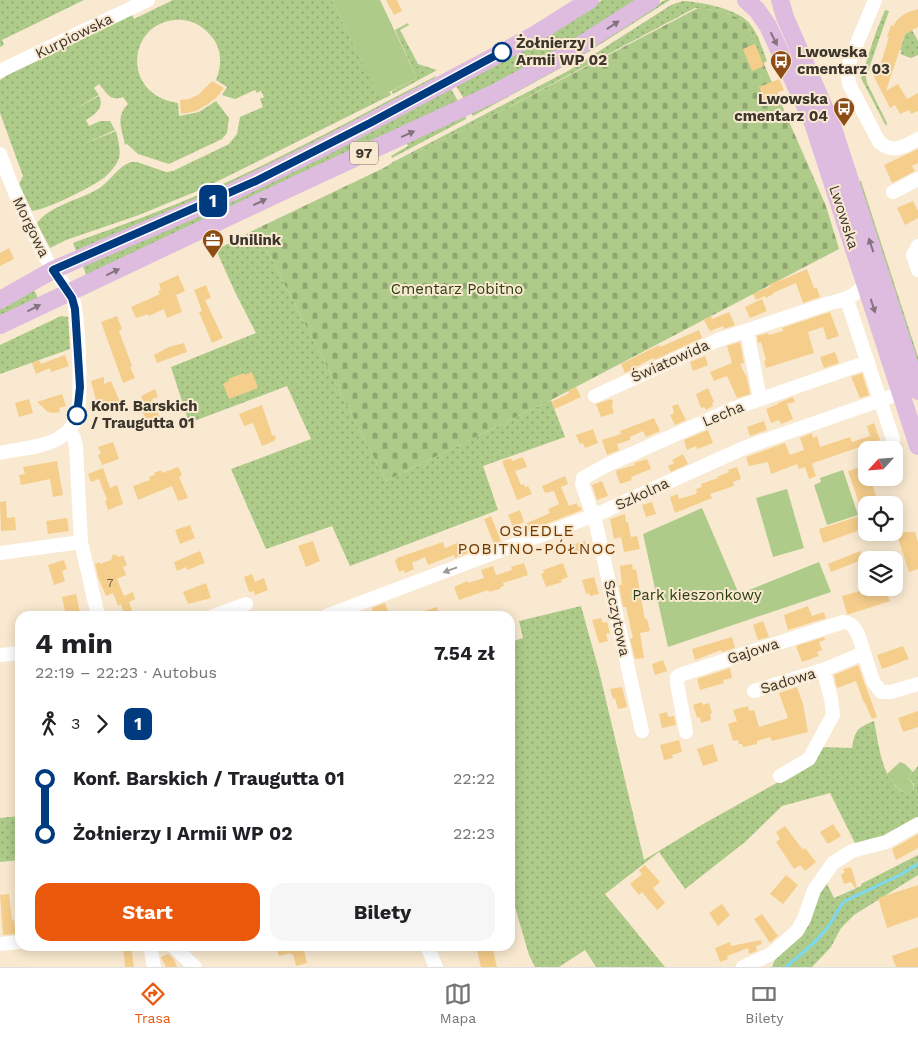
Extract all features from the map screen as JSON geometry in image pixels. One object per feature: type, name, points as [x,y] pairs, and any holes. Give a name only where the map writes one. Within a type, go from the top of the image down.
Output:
[{"type":"main road","name":"97","points":[[0,300],[53,270],[256,181],[370,123],[531,37],[590,0]]},
{"type":"main road","name":"97","points":[[0,325],[497,92],[570,52],[651,0]]},
{"type":"main road","name":"Lwowska","points":[[746,0],[757,10],[768,26],[805,104],[866,283],[909,392]]},
{"type":"main road","name":"Lwowska","points":[[780,0],[785,17],[833,128],[909,392],[918,446]]},
{"type":"street","name":"Kurpiowska","points":[[0,71],[148,0]]},
{"type":"street","points":[[875,0],[848,65],[850,84],[880,142],[888,148],[895,150],[918,139]]},
{"type":"street","name":"Morgowa","points":[[0,154],[16,194],[53,270],[74,302],[80,387],[77,415],[69,430]]},
{"type":"street","points":[[893,192],[918,179]]},
{"type":"street","points":[[918,246],[913,255],[918,270]]},
{"type":"street","name":"Światowida","points":[[595,396],[688,353],[747,330],[830,303],[847,300],[856,294],[866,283]]},
{"type":"street","points":[[847,300],[893,441]]},
{"type":"street","points":[[747,330],[760,399]]},
{"type":"street","name":"Lecha","points":[[583,478],[607,465],[709,419],[760,399],[868,362]]},
{"type":"street","name":"Szkolna","points":[[339,611],[500,552],[594,515],[746,447],[880,400],[909,392]]},
{"type":"street","points":[[0,453],[51,442],[61,438],[69,430],[74,438],[81,542],[97,611]]},
{"type":"street","name":"Szczytowa","points":[[583,478],[582,484],[594,515],[642,731]]},
{"type":"street","points":[[0,552],[81,542]]},
{"type":"street","points":[[227,611],[246,604]]},
{"type":"street","name":"Gajowa","points":[[686,732],[676,679],[680,675],[843,622],[851,623],[854,626],[864,653]]},
{"type":"street","points":[[864,653],[873,681],[881,692],[891,692],[918,684]]},
{"type":"street","name":"Sadowa","points":[[754,691],[823,670],[864,653]]},
{"type":"street","points":[[0,655],[15,654]]},
{"type":"street","name":"Sadowa","points":[[780,776],[809,759],[833,715],[831,698],[823,670]]},
{"type":"street","points":[[743,967],[772,954],[797,931],[804,920],[814,890],[833,863],[852,851],[886,842],[918,824]]},
{"type":"street","points":[[0,944],[15,942]]},
{"type":"street","points":[[151,951],[154,967]]},
{"type":"street","points":[[178,951],[191,966]]},
{"type":"street","points":[[429,951],[436,967]]},
{"type":"green space","points":[[0,0],[84,0],[2,40],[4,45],[0,47]]},
{"type":"green space","points":[[173,0],[332,0],[379,96],[390,92],[391,95],[202,189],[139,215],[66,240],[50,248],[37,223],[50,212],[98,189],[122,167],[131,162],[137,162],[166,172],[173,171],[229,144],[237,134],[240,117],[263,107],[260,99],[264,97],[261,91],[257,93],[255,90],[235,99],[222,95],[227,87],[216,80],[220,63],[218,47],[206,31],[196,23],[183,20],[165,22],[151,30],[142,42],[137,57],[139,72],[145,86],[158,97],[178,103],[179,116],[199,112],[216,101],[229,118],[227,133],[222,139],[169,164],[138,154],[127,144],[125,145],[121,128],[122,114],[128,104],[123,97],[115,98],[109,96],[99,84],[94,88],[99,95],[71,111],[99,96],[101,100],[100,107],[96,113],[86,120],[89,126],[100,121],[110,121],[115,130],[86,143],[116,131],[120,152],[117,163],[105,177],[91,186],[70,197],[32,211],[19,184],[23,176],[0,113],[0,80],[5,77],[4,75],[132,14],[134,19]]},
{"type":"green space","points":[[332,0],[380,0],[417,78],[379,97]]},
{"type":"green space","points":[[602,0],[639,0],[593,30],[465,101],[455,84],[568,22]]},
{"type":"green space","points":[[665,0],[670,0],[577,59],[473,116],[470,112]]},
{"type":"green space","points":[[683,1],[716,6],[733,12],[746,20],[759,39],[767,61],[763,63],[745,21],[722,11],[695,8],[482,121],[384,168],[568,71],[671,5]]},
{"type":"green space","name":"Cmentarz Pobitno","points":[[698,8],[722,11],[745,21],[826,206],[839,249],[551,400],[386,481],[256,229],[482,121]]},
{"type":"green space","points":[[885,10],[889,11],[866,77],[867,83],[887,123],[886,126],[861,78]]},
{"type":"green space","points":[[408,23],[409,25],[400,30],[418,64],[437,70],[393,94],[392,91],[417,78],[395,30]]},
{"type":"green space","points":[[912,30],[918,41],[918,55],[911,58],[900,54],[902,51],[900,50],[905,34]]},
{"type":"green space","points":[[436,76],[434,81],[253,175],[76,251],[73,243],[75,242],[191,198],[236,178]]},
{"type":"green space","points":[[450,87],[459,103],[87,278],[83,266],[180,224]]},
{"type":"green space","points":[[465,114],[466,119],[392,158],[391,156],[408,146],[406,142]]},
{"type":"green space","points":[[861,181],[918,357],[918,374],[856,182]]},
{"type":"green space","points":[[256,229],[386,481],[551,400],[565,437],[483,466],[498,510],[350,566],[332,526],[266,549],[231,469],[311,439],[287,386],[189,423],[171,367],[256,333],[216,250]]},
{"type":"green space","points":[[33,288],[38,298],[0,316],[0,307]]},
{"type":"green space","points":[[61,316],[68,317],[70,349],[0,374],[0,345]]},
{"type":"green space","points":[[843,470],[858,515],[827,525],[814,485],[821,482],[820,478]]},
{"type":"green space","points":[[787,489],[804,548],[773,557],[756,498]]},
{"type":"green space","name":"Park kieszonkowy","points":[[702,508],[739,594],[819,562],[831,592],[668,647],[643,534]]},
{"type":"green space","points":[[581,606],[599,671],[644,860],[782,780],[820,747],[852,748],[854,737],[858,730],[874,721],[883,764],[892,783],[899,790],[908,794],[914,788],[914,784],[908,778],[918,766],[918,818],[884,838],[856,845],[830,793],[782,806],[745,842],[685,889],[659,852],[605,894],[665,967],[596,967],[585,950],[559,967],[535,967],[529,955],[515,907],[515,640],[523,638],[519,621]]},
{"type":"green space","points":[[900,762],[913,772],[908,778],[914,788],[908,794],[896,786],[887,774]]},
{"type":"green space","points":[[15,816],[15,860],[0,862],[0,818]]},
{"type":"green space","points":[[918,855],[918,875],[854,915],[841,928],[831,947],[812,967],[772,967],[777,955],[809,924],[811,912],[825,880],[834,898],[861,886],[861,884]]},
{"type":"building","points":[[386,0],[397,0],[402,11],[394,15]]},
{"type":"building","points":[[918,9],[918,27],[905,34],[886,91],[898,84],[907,99],[918,93],[918,111],[911,114],[909,110],[900,114],[895,105],[890,108],[874,77],[878,65],[880,66],[891,25],[893,26],[906,13]]},
{"type":"building","points":[[755,44],[764,66],[752,71],[743,49]]},
{"type":"building","points":[[779,79],[784,90],[776,93],[778,99],[766,104],[759,87]]},
{"type":"building","points":[[212,81],[224,88],[217,97],[196,111],[181,114],[180,100],[198,95]]},
{"type":"building","points":[[918,149],[918,163],[912,166],[915,171],[892,183],[884,165]]},
{"type":"building","points":[[913,201],[918,211],[918,218],[905,225],[897,208]]},
{"type":"building","points":[[9,248],[14,259],[0,266],[0,253]]},
{"type":"building","points":[[807,269],[814,288],[817,288],[820,297],[803,303],[796,283],[766,298],[765,296],[756,300],[753,294],[771,286],[770,284]]},
{"type":"building","points":[[178,275],[185,291],[176,295],[182,312],[167,318],[164,309],[149,316],[148,314],[136,318],[131,307],[160,294],[158,291],[161,290],[159,284]]},
{"type":"building","points":[[206,285],[211,298],[205,300],[223,338],[212,343],[199,312],[202,311],[194,290]]},
{"type":"building","points":[[762,299],[767,311],[750,318],[745,307]]},
{"type":"building","points":[[729,312],[735,325],[724,329],[723,326],[710,331],[704,320],[711,316],[712,319]]},
{"type":"building","points":[[830,312],[839,336],[827,340],[823,327],[808,332],[814,353],[766,368],[764,361],[766,360],[761,342],[758,343],[757,336],[783,331],[782,328]]},
{"type":"building","points":[[117,316],[122,329],[119,331],[135,378],[123,383],[101,322]]},
{"type":"building","points":[[699,330],[702,338],[654,360],[653,358],[625,373],[621,364],[659,345],[660,347]]},
{"type":"building","points":[[740,342],[744,363],[740,364],[747,378],[750,394],[737,398],[727,376],[714,381],[710,372],[732,363],[727,346]]},
{"type":"building","points":[[184,343],[187,352],[157,363],[154,355],[169,347]]},
{"type":"building","points":[[835,352],[839,363],[824,368],[820,357]]},
{"type":"building","points":[[65,355],[69,366],[51,372],[50,368],[36,374],[32,363],[39,360],[41,364]]},
{"type":"building","points":[[705,356],[708,365],[693,371],[690,362]]},
{"type":"building","points":[[252,372],[258,388],[229,399],[223,384],[229,381],[228,379]]},
{"type":"building","points":[[862,373],[869,395],[860,398],[851,377]]},
{"type":"building","points":[[104,377],[104,384],[111,381],[121,404],[99,412],[91,381]]},
{"type":"building","points":[[576,387],[581,397],[555,409],[551,402],[569,393],[568,391]]},
{"type":"building","points":[[708,388],[714,402],[712,403],[713,406],[706,410],[704,407],[701,408],[696,394]]},
{"type":"building","points":[[155,389],[158,397],[152,399],[161,420],[148,425],[141,408],[145,407],[141,396]]},
{"type":"building","points":[[62,394],[66,406],[59,408],[60,412],[48,412],[37,402]]},
{"type":"building","points":[[793,397],[795,402],[787,404],[793,419],[781,424],[779,420],[771,423],[766,409]]},
{"type":"building","points":[[29,399],[33,413],[19,417],[15,403]]},
{"type":"building","points":[[611,399],[613,401],[614,413],[601,417],[596,404]]},
{"type":"building","points":[[678,404],[686,420],[675,425],[670,415],[674,413],[672,406]]},
{"type":"building","points":[[262,405],[272,435],[276,436],[274,441],[262,446],[253,423],[244,426],[239,414]]},
{"type":"building","points":[[654,418],[660,431],[646,437],[643,431],[630,437],[630,440],[617,444],[619,450],[607,455],[602,440],[621,434],[620,431]]},
{"type":"building","points":[[764,421],[767,430],[750,436],[747,427]]},
{"type":"building","points":[[874,423],[880,440],[858,441],[858,448],[813,463],[816,476],[809,479],[805,467],[799,469],[797,464],[771,474],[768,462],[749,466],[746,457],[785,443],[790,455],[804,450],[800,438],[812,433],[813,438],[817,436],[820,447],[850,437],[852,442],[870,436],[867,426]]},
{"type":"building","points":[[593,429],[598,443],[585,448],[583,443],[580,444],[576,435]]},
{"type":"building","points":[[708,430],[713,443],[697,449],[696,446],[687,450],[684,440]]},
{"type":"building","points":[[113,442],[119,459],[102,465],[98,455],[101,453],[98,447]]},
{"type":"building","points":[[683,454],[688,464],[671,472],[668,466],[674,463],[672,460]]},
{"type":"building","points":[[523,457],[527,467],[515,471],[521,485],[528,486],[532,494],[517,500],[502,461],[511,458],[512,461]]},
{"type":"building","points":[[647,459],[651,469],[631,477],[632,480],[620,484],[617,470],[635,465],[634,463]]},
{"type":"building","points":[[57,461],[63,495],[53,497],[50,479],[21,485],[19,475],[25,474],[23,467]]},
{"type":"building","points":[[178,467],[182,475],[179,477],[188,498],[178,501],[172,486],[138,500],[133,486],[150,480],[149,477],[161,470],[162,473]]},
{"type":"building","points":[[737,467],[741,479],[733,482],[734,486],[710,494],[712,498],[675,513],[670,497],[678,494],[679,499],[696,494],[696,489],[702,487],[701,484],[718,478],[729,472],[728,470]]},
{"type":"building","points":[[103,468],[110,488],[117,485],[123,504],[108,510],[105,501],[107,500],[99,479],[91,482],[88,474]]},
{"type":"building","points":[[858,468],[858,486],[873,486],[876,496],[858,496],[858,500],[848,471]]},
{"type":"building","points":[[565,476],[568,484],[561,487],[569,506],[577,503],[578,507],[580,506],[582,510],[528,531],[525,524],[550,513],[548,509],[559,504],[554,491],[545,493],[542,486]]},
{"type":"building","points":[[602,481],[608,496],[597,500],[592,485]]},
{"type":"building","points":[[6,501],[7,518],[15,517],[16,530],[1,531],[0,502]]},
{"type":"building","points":[[652,502],[656,514],[646,517],[642,505]]},
{"type":"building","points":[[520,510],[524,522],[513,527],[508,515]]},
{"type":"building","points":[[625,514],[631,537],[637,536],[640,549],[624,552],[621,537],[614,539],[610,519]]},
{"type":"building","points":[[491,516],[501,541],[494,544],[484,519]]},
{"type":"building","points":[[858,517],[858,531],[823,543],[819,529]]},
{"type":"building","points":[[67,518],[69,531],[48,534],[46,521]]},
{"type":"building","points":[[190,525],[195,538],[180,544],[175,530]]},
{"type":"building","points":[[903,532],[915,532],[918,542],[918,569],[909,572],[899,541],[903,541]]},
{"type":"building","points":[[313,541],[320,561],[306,567],[298,546]]},
{"type":"building","points":[[585,541],[589,547],[587,552],[574,556],[570,545]]},
{"type":"building","points":[[443,542],[445,548],[460,543],[461,546],[464,545],[468,553],[455,558],[454,555],[428,565],[425,557],[412,563],[414,569],[405,573],[404,570],[399,572],[395,561],[397,558]]},
{"type":"building","points":[[200,551],[205,563],[187,570],[186,567],[177,571],[174,562]]},
{"type":"building","points":[[858,552],[858,561],[831,572],[828,564]]},
{"type":"building","points":[[113,554],[119,557],[123,555],[127,565],[123,567],[126,575],[117,579],[124,596],[133,592],[135,599],[129,602],[132,610],[123,611],[121,604],[118,606],[113,593],[106,596],[98,577],[95,564],[111,560]]},
{"type":"building","points":[[64,560],[67,569],[62,571],[65,581],[54,585],[48,565]]},
{"type":"building","points":[[524,563],[528,575],[503,583],[504,586],[500,589],[489,592],[488,590],[459,600],[454,587],[467,581],[468,583],[484,578],[481,570],[493,566],[496,575],[512,570],[511,567]]},
{"type":"building","points":[[563,563],[568,577],[561,580],[562,582],[546,587],[541,574],[544,573],[543,570]]},
{"type":"building","points":[[632,564],[633,570],[636,569],[645,619],[647,619],[650,631],[640,633],[644,658],[635,659],[630,639],[633,638],[626,607],[623,607],[619,585],[622,585],[620,566]]},
{"type":"building","points":[[252,574],[255,582],[264,578],[268,590],[255,595],[254,591],[249,592],[244,577]]},
{"type":"building","points":[[594,577],[599,594],[590,596],[589,593],[586,594],[582,580]]},
{"type":"building","points":[[206,583],[211,598],[188,604],[183,592]]},
{"type":"building","points":[[858,592],[858,596],[888,596],[890,601],[847,614],[842,596]]},
{"type":"building","points":[[76,594],[80,611],[65,611],[62,597]]},
{"type":"building","points":[[385,603],[388,611],[373,611],[372,608]]},
{"type":"building","points":[[808,606],[812,616],[824,612],[826,618],[788,630],[784,615]]},
{"type":"building","points":[[437,607],[438,611],[424,611]]},
{"type":"building","points":[[601,618],[603,623],[607,622],[610,633],[606,634],[608,641],[599,643],[592,620]]},
{"type":"building","points":[[763,621],[769,637],[758,640],[753,625]]},
{"type":"building","points":[[732,637],[735,648],[722,652],[721,650],[695,660],[692,649]]},
{"type":"building","points":[[824,637],[825,640],[819,642],[822,650],[817,652],[819,656],[802,662],[796,646]]},
{"type":"building","points":[[903,646],[909,659],[882,669],[877,655]]},
{"type":"building","points":[[663,660],[667,671],[655,675],[652,664]]},
{"type":"building","points":[[858,665],[877,717],[872,719],[856,681],[837,688],[834,675]]},
{"type":"building","points":[[730,668],[732,678],[723,680],[724,683],[700,690],[697,679]]},
{"type":"building","points":[[622,687],[627,707],[618,709],[610,689]]},
{"type":"building","points":[[797,687],[803,704],[808,732],[772,741],[770,737],[757,741],[757,744],[743,747],[742,744],[739,744],[738,740],[733,741],[728,724],[737,721],[733,710],[748,706],[749,711],[754,710],[759,727],[788,718],[779,693]]},
{"type":"building","points":[[702,702],[703,705],[709,703],[712,713],[710,714],[711,720],[701,723],[700,717],[697,718],[693,705]]},
{"type":"building","points":[[918,711],[918,727],[903,732],[898,718]]},
{"type":"building","points":[[667,712],[668,717],[674,716],[676,725],[662,728],[659,714]]},
{"type":"building","points":[[679,740],[682,752],[672,755],[673,758],[664,760],[660,745]]},
{"type":"building","points":[[713,744],[718,761],[703,766],[697,749]]},
{"type":"building","points":[[833,824],[841,836],[827,843],[820,832]]},
{"type":"building","points":[[785,826],[803,850],[805,848],[816,862],[805,871],[800,865],[794,869],[776,842],[780,839],[776,832]]},
{"type":"building","points":[[918,834],[918,848],[896,860],[892,849]]},
{"type":"building","points":[[645,865],[660,882],[653,888],[665,903],[657,910],[642,892],[639,895],[630,884],[642,874],[639,870]]},
{"type":"building","points":[[851,867],[857,887],[855,888],[851,882],[844,884],[841,875],[845,872],[843,869]]},
{"type":"building","points":[[786,875],[798,885],[783,904],[770,894]]},
{"type":"building","points":[[918,885],[918,917],[887,928],[878,898]]},
{"type":"building","points":[[9,894],[15,934],[3,935],[0,895]]},
{"type":"building","points":[[722,904],[730,915],[718,926],[709,913]]},
{"type":"building","points":[[762,914],[778,936],[770,943],[754,919]]},
{"type":"building","points":[[761,940],[762,944],[756,946],[757,951],[749,954],[748,948],[727,956],[728,959],[720,962],[715,948],[730,942],[731,946]]},
{"type":"building","points":[[918,947],[918,967],[896,967],[892,956]]},
{"type":"building","points":[[123,951],[132,951],[134,967],[125,967]]},
{"type":"building","points":[[278,951],[304,951],[307,963],[296,966],[293,954],[291,955],[290,953],[279,956]]},
{"type":"building","points":[[477,951],[493,951],[497,967],[481,967]]},
{"type":"building","points":[[168,954],[174,959],[177,967],[166,967],[161,957]]},
{"type":"waterway","points":[[786,967],[808,949],[823,933],[845,901],[900,875],[918,864]]},
{"type":"bus line","name":"1","points":[[77,415],[80,387],[74,302],[53,270],[256,181],[370,123],[502,52]]},
{"type":"place","name":"Żołnierzy I Armii WP 02","points":[[502,52]]},
{"type":"place","name":"Lwowska cmentarz 03","points":[[781,80]]},
{"type":"place","name":"Lwowska cmentarz 04","points":[[844,127]]},
{"type":"place","name":"Unilink","points":[[213,259]]},
{"type":"place","name":"Konf. Barskich / Traugutta 01","points":[[77,415]]},
{"type":"district","name":"OSIEDLE POBITNO-PÓŁNOC","points":[[537,539]]}]
